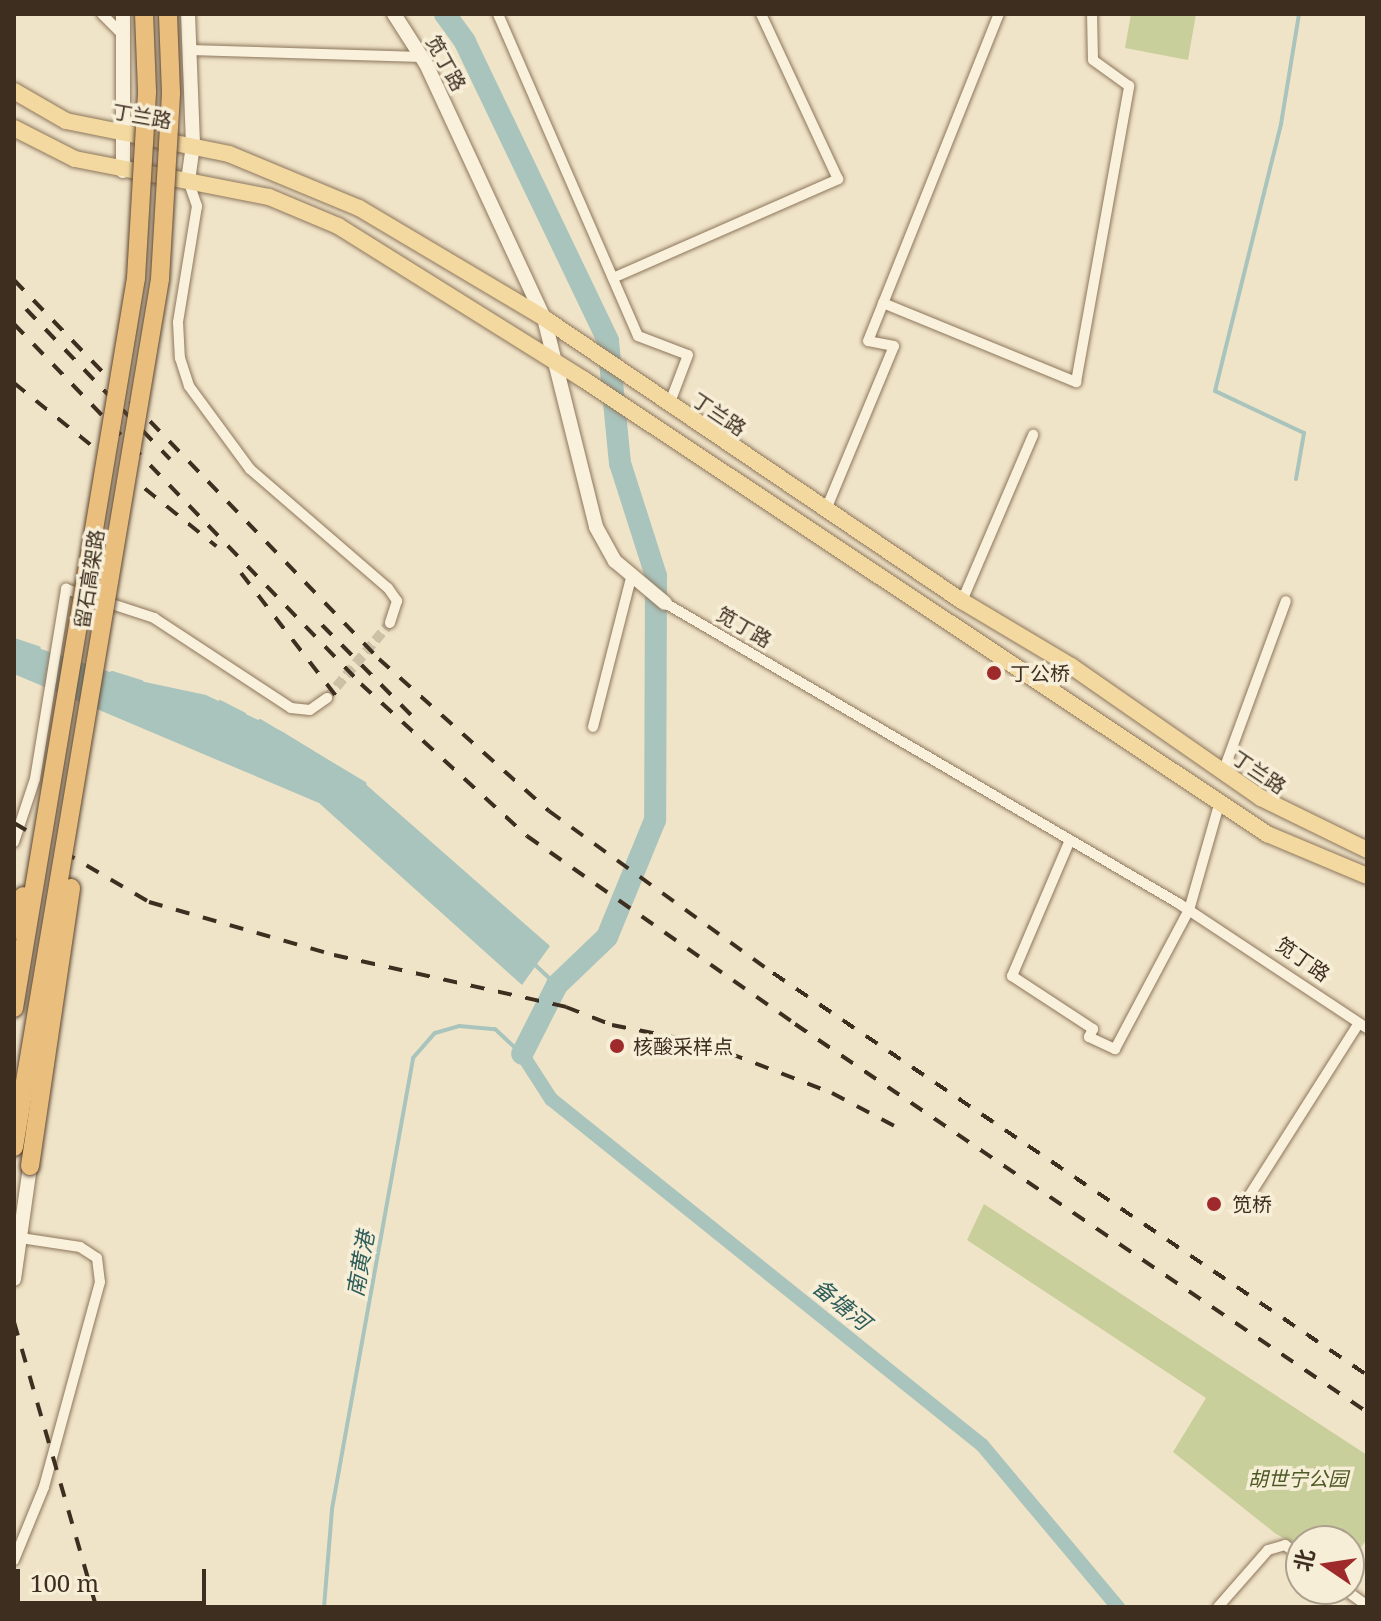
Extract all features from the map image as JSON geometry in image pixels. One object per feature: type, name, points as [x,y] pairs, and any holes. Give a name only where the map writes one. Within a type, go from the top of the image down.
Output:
[{"type":"highway","name":"留石高架路","points":[[14,1008],[136,278],[147,91],[144,14]]},
{"type":"highway","name":"留石高架路","points":[[14,1147],[80,773],[160,279],[171,93],[168,14]]},
{"type":"highway","points":[[14,930],[56,769]]},
{"type":"highway","points":[[30,1166],[69,908],[80,773]]},
{"type":"main road","name":"丁兰路","points":[[14,91],[66,121],[193,145],[306,182],[359,208],[544,318],[572,340],[827,507],[962,601],[1071,666],[1297,820],[1367,850]]},
{"type":"main road","points":[[14,128],[75,159],[123,171],[188,180],[269,197],[327,220],[583,379],[1280,840],[1367,876]]},
{"type":"street","points":[[102,14],[124,36]]},
{"type":"street","points":[[123,14],[127,98],[121,133],[123,171]]},
{"type":"street","points":[[188,14],[193,145],[188,180],[197,206],[178,322],[180,358],[189,386],[250,469],[388,588],[397,601],[390,623]]},
{"type":"street","name":"笕丁路","points":[[394,14],[422,57],[544,318],[596,527],[631,578],[665,603],[1189,910],[1363,1026]]},
{"type":"street","points":[[498,14],[638,336],[688,355],[669,405]]},
{"type":"street","points":[[613,278],[838,179],[761,14]]},
{"type":"street","points":[[827,507],[894,346],[868,341],[999,14]]},
{"type":"street","points":[[883,303],[1076,382],[1129,86],[1093,60],[1092,14]]},
{"type":"street","points":[[190,50],[422,57]]},
{"type":"street","points":[[962,601],[1033,435]]},
{"type":"street","points":[[593,727],[631,578]]},
{"type":"street","points":[[14,842],[29,805],[66,589],[154,618],[291,708],[310,710],[327,698]]},
{"type":"street","points":[[1223,772],[1286,601]]},
{"type":"street","points":[[1070,840],[1012,976],[1093,1029],[1089,1037],[1115,1049],[1189,910],[1220,801]]},
{"type":"street","points":[[1244,1204],[1363,1026]]},
{"type":"street","points":[[14,1279],[17,1238],[30,1166]]},
{"type":"street","points":[[14,1560],[44,1487],[100,1282],[97,1258],[80,1247],[17,1238]]},
{"type":"street","points":[[1218,1607],[1268,1550],[1285,1545]]},
{"type":"green space","points":[[1131,14],[1196,14],[1188,60],[1125,48]]},
{"type":"green space","name":"胡世宁公园","points":[[984,1204],[1367,1455],[1365,1542],[1365,1525],[1285,1525],[1285,1539],[1276,1534],[1173,1452],[1206,1398],[967,1240]]},
{"type":"water","points":[[14,640],[131,679],[206,695],[283,732],[362,781],[550,946],[522,985],[319,803],[14,674]]},
{"type":"waterway","points":[[445,14],[465,42],[608,341],[620,463],[656,576],[655,820],[607,937],[557,985],[522,1054]]},
{"type":"waterway","points":[[1296,479],[1304,433],[1215,391],[1281,124],[1299,14]]},
{"type":"waterway","points":[[14,640],[39,648]]},
{"type":"waterway","points":[[112,673],[142,682]]},
{"type":"waterway","points":[[220,702],[244,714]]},
{"type":"waterway","points":[[260,721],[365,784]]},
{"type":"waterway","points":[[532,962],[557,985]]},
{"type":"waterway","name":"南黄港","points":[[324,1607],[332,1509],[413,1058],[435,1033],[459,1026],[495,1029],[522,1054]]},
{"type":"waterway","name":"备塘河","points":[[522,1054],[551,1099],[982,1445],[1118,1607]]},
{"type":"tunnel","points":[[327,698],[390,623]]},
{"type":"railway","points":[[14,280],[379,659],[549,811],[773,973],[1367,1375]]},
{"type":"railway","points":[[26,309],[170,459]]},
{"type":"railway","points":[[14,324],[361,684],[527,836],[795,1024],[1367,1412]]},
{"type":"railway","points":[[14,383],[216,546]]},
{"type":"railway","points":[[241,573],[340,701]]},
{"type":"railway","points":[[322,625],[412,716]]},
{"type":"railway","points":[[14,823],[149,902],[334,955],[566,1007],[612,1025],[703,1043],[832,1093],[906,1132]]},
{"type":"railway","points":[[14,1322],[96,1607]]},
{"type":"place","name":"丁公桥","points":[[994,673]]},
{"type":"place","name":"核酸采样点","points":[[617,1046]]},
{"type":"place","name":"笕桥","points":[[1214,1204]]}]
